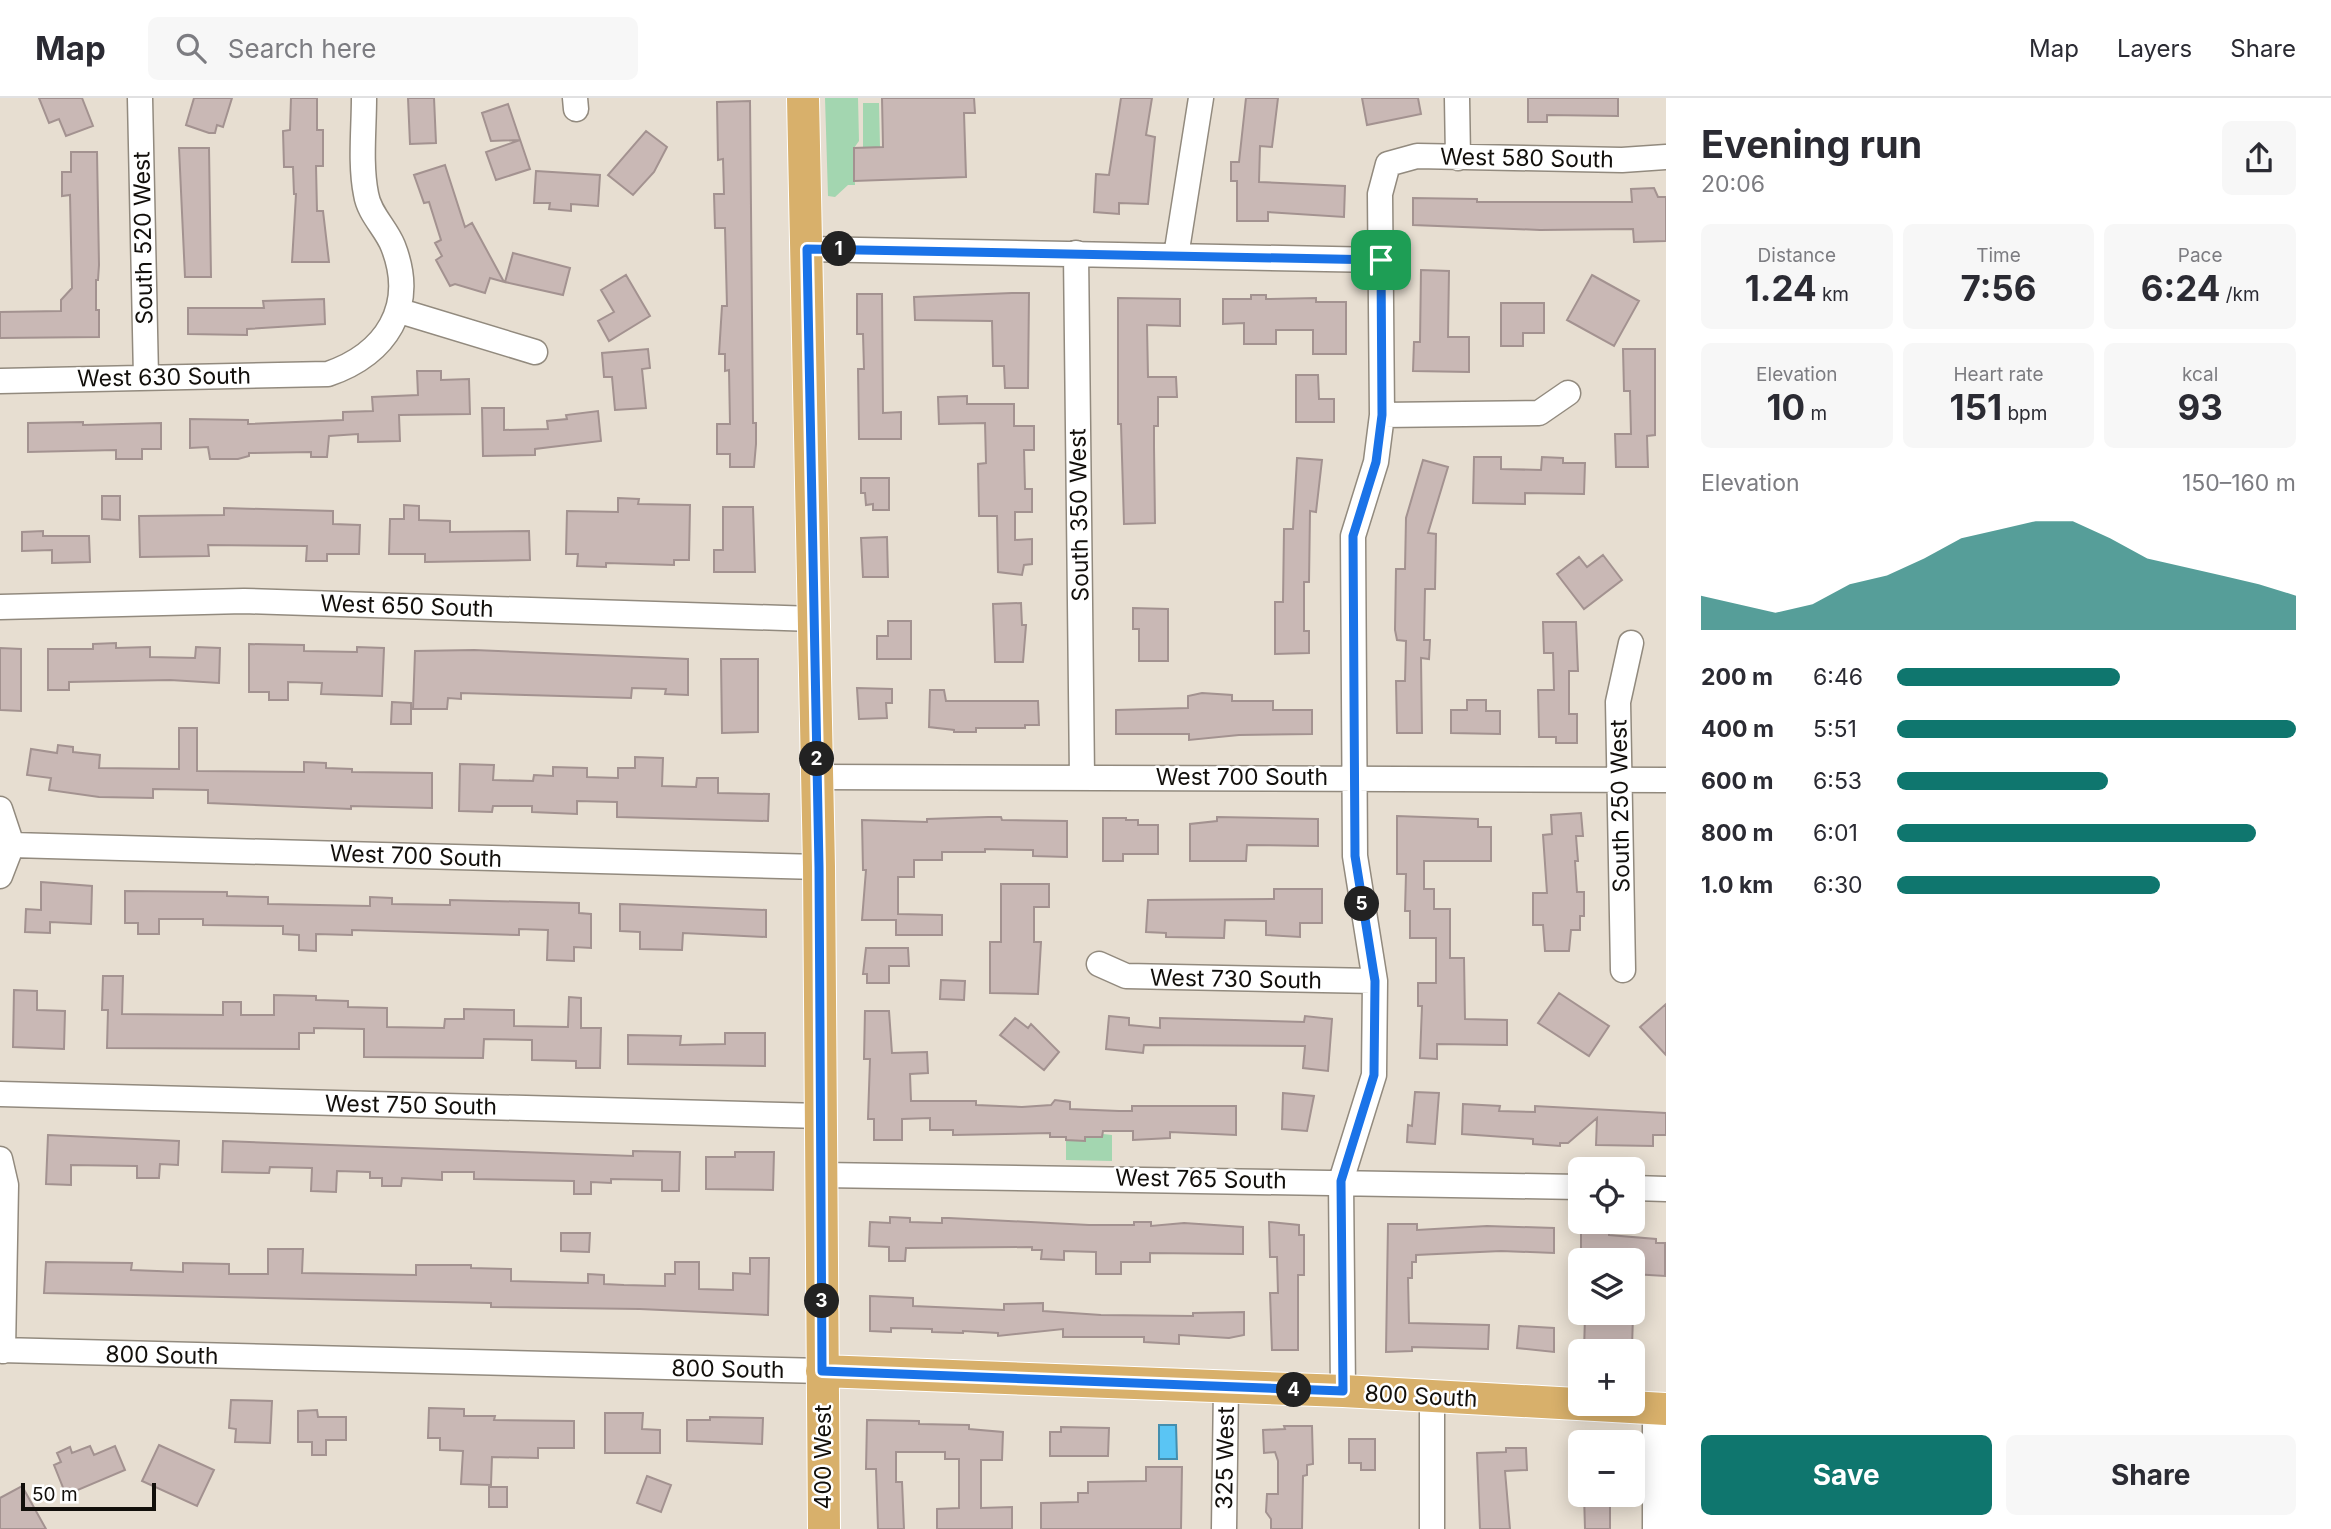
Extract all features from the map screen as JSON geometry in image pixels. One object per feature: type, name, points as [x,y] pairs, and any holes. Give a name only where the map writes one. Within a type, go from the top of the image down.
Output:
[{"type":"main road","name":"400 West","points":[[803,98],[818,777],[824,1529]]},
{"type":"main road","name":"800 South","points":[[822,1371],[1343,1391],[1660,1409]]},
{"type":"street","name":"South 520 West","points":[[140,98],[146,377]]},
{"type":"street","points":[[364,98],[366,194],[372,212],[393,245],[402,278],[400,311],[535,352]]},
{"type":"street","points":[[1176,256],[1201,98]]},
{"type":"street","points":[[1457,98],[1458,158]]},
{"type":"street","name":"West 580 South","points":[[1381,260],[1380,194],[1388,164],[1417,156],[1666,157]]},
{"type":"street","points":[[807,249],[1381,260],[1382,415],[1376,462],[1353,536],[1355,856],[1375,981],[1374,1075],[1341,1181],[1343,1391]]},
{"type":"street","name":"South 350 West","points":[[1076,253],[1082,778]]},
{"type":"street","name":"West 630 South","points":[[0,381],[328,374],[351,367],[373,352],[400,311]]},
{"type":"street","points":[[1382,415],[1539,413],[1568,393]]},
{"type":"street","name":"West 650 South","points":[[0,607],[244,601],[814,619]]},
{"type":"street","name":"South 250 West","points":[[1623,970],[1618,702],[1632,643]]},
{"type":"street","name":"West 700 South","points":[[818,777],[1666,780]]},
{"type":"street","points":[[0,809],[12,845],[0,876]]},
{"type":"street","name":"West 700 South","points":[[12,845],[819,867]]},
{"type":"street","name":"West 730 South","points":[[1099,964],[1126,976],[1375,981]]},
{"type":"street","name":"West 750 South","points":[[0,1094],[822,1116]]},
{"type":"street","points":[[0,1159],[6,1185],[1,1350]]},
{"type":"street","name":"West 765 South","points":[[822,1175],[1341,1181],[1568,1187]]},
{"type":"street","points":[[1645,1188],[1666,1189]]},
{"type":"street","name":"800 South","points":[[1,1350],[822,1371]]},
{"type":"street","name":"325 West","points":[[1224,1529],[1226,1387]]},
{"type":"street","points":[[1432,1396],[1432,1529]]},
{"type":"street","points":[[1655,1529],[1660,1409]]},
{"type":"green space","points":[[825,98],[858,98],[859,141],[854,148],[855,185],[848,185],[835,197],[828,196]]},
{"type":"green space","points":[[863,103],[879,103],[880,147],[863,147]]},
{"type":"green space","points":[[1103,1134],[1112,1135],[1112,1161],[1066,1160],[1066,1140],[1085,1141],[1085,1137],[1102,1137]]},
{"type":"water","points":[[1159,1425],[1176,1425],[1177,1459],[1159,1459]]},
{"type":"building","points":[[39,98],[82,98],[93,126],[66,136],[59,119],[49,123]]},
{"type":"building","points":[[194,98],[232,98],[223,127],[217,125],[215,133],[209,133],[186,125]]},
{"type":"building","points":[[291,98],[317,98],[317,130],[323,130],[323,166],[316,166],[317,211],[323,211],[329,262],[292,262],[296,194],[293,167],[284,167],[283,131],[290,130]]},
{"type":"building","points":[[408,98],[434,98],[436,143],[410,144]]},
{"type":"building","points":[[882,98],[974,98],[975,113],[964,113],[966,177],[854,181],[854,148],[883,147]]},
{"type":"building","points":[[1121,98],[1152,98],[1146,135],[1155,137],[1148,204],[1119,203],[1119,214],[1094,212],[1096,174],[1109,175]]},
{"type":"building","points":[[1246,98],[1278,98],[1272,147],[1260,146],[1259,182],[1345,186],[1344,217],[1268,212],[1268,221],[1237,221],[1237,181],[1231,181],[1231,162],[1239,162]]},
{"type":"building","points":[[1362,98],[1418,98],[1421,114],[1367,125]]},
{"type":"building","points":[[1528,98],[1618,98],[1618,116],[1547,115],[1547,122],[1528,122]]},
{"type":"building","points":[[750,101],[753,423],[756,423],[756,444],[754,467],[730,467],[730,454],[717,454],[717,424],[730,424],[729,370],[725,371],[725,354],[719,354],[722,306],[727,306],[725,228],[715,228],[714,194],[724,194],[723,159],[718,160],[717,102]]},
{"type":"building","points":[[508,104],[530,169],[496,180],[486,152],[520,140],[491,141],[482,113]]},
{"type":"building","points":[[646,131],[667,147],[654,172],[633,195],[608,175]]},
{"type":"building","points":[[179,148],[209,148],[211,277],[185,277]]},
{"type":"building","points":[[71,152],[97,152],[99,265],[96,310],[99,310],[99,337],[0,338],[0,312],[61,311],[61,300],[72,288],[70,195],[62,196],[62,172],[71,172]]},
{"type":"building","points":[[445,165],[465,227],[472,223],[504,282],[490,278],[485,293],[455,284],[450,286],[436,260],[442,256],[435,243],[441,240],[429,202],[424,203],[414,175]]},
{"type":"building","points":[[536,171],[600,175],[598,206],[571,204],[571,211],[549,209],[550,203],[534,203]]},
{"type":"building","points":[[1654,188],[1658,197],[1666,197],[1666,241],[1634,242],[1633,229],[1540,230],[1413,225],[1413,198],[1477,199],[1477,202],[1632,202],[1631,189]]},
{"type":"building","points":[[513,253],[570,268],[563,295],[505,282]]},
{"type":"building","points":[[1421,270],[1449,271],[1448,337],[1469,337],[1469,372],[1413,371],[1414,342],[1420,342]]},
{"type":"building","points":[[626,275],[650,316],[609,341],[598,321],[614,312],[601,290]]},
{"type":"building","points":[[1592,275],[1639,301],[1614,346],[1567,320]]},
{"type":"building","points":[[1029,293],[1028,388],[1005,388],[1004,366],[993,366],[992,321],[915,320],[914,297]]},
{"type":"building","points":[[857,294],[882,294],[883,413],[901,412],[901,439],[859,439],[858,369],[864,369],[863,334],[857,334]]},
{"type":"building","points":[[1251,295],[1266,295],[1266,299],[1316,298],[1316,302],[1346,302],[1346,354],[1313,354],[1313,330],[1276,330],[1276,344],[1244,344],[1244,323],[1223,324],[1223,299],[1251,299]]},
{"type":"building","points":[[1118,298],[1180,299],[1180,326],[1147,325],[1148,377],[1176,377],[1177,397],[1158,397],[1158,426],[1154,426],[1155,523],[1124,524],[1121,424],[1118,424]]},
{"type":"building","points":[[324,299],[325,324],[247,329],[247,335],[188,334],[188,308],[264,308],[263,301]]},
{"type":"building","points":[[1501,303],[1544,303],[1544,333],[1523,333],[1523,346],[1501,346]]},
{"type":"building","points":[[648,349],[650,368],[642,369],[646,408],[615,410],[612,377],[604,377],[602,353]]},
{"type":"building","points":[[1623,349],[1655,349],[1655,435],[1647,436],[1648,467],[1616,467],[1615,434],[1631,434],[1630,391],[1624,391]]},
{"type":"building","points":[[417,371],[441,371],[441,380],[469,379],[470,414],[399,415],[400,441],[358,442],[358,434],[329,436],[327,457],[311,457],[311,452],[249,453],[249,456],[238,459],[210,459],[208,447],[190,448],[190,419],[248,420],[248,424],[343,420],[343,412],[373,411],[372,397],[418,395]]},
{"type":"building","points":[[1296,375],[1318,375],[1319,399],[1334,399],[1334,422],[1296,422]]},
{"type":"building","points":[[967,396],[967,404],[1014,404],[1014,426],[1034,426],[1034,450],[1024,450],[1025,489],[1032,489],[1032,512],[1015,512],[1015,540],[1032,539],[1032,564],[1024,565],[1022,575],[998,572],[997,516],[979,516],[978,464],[986,463],[985,423],[939,424],[938,397]]},
{"type":"building","points":[[482,408],[504,408],[504,430],[548,429],[547,421],[567,419],[566,415],[598,411],[601,441],[535,449],[535,455],[483,456]]},
{"type":"building","points":[[83,422],[83,425],[161,423],[161,449],[142,449],[142,459],[116,459],[116,450],[28,452],[28,423]]},
{"type":"building","points":[[1474,457],[1501,457],[1501,469],[1541,470],[1542,457],[1563,458],[1563,463],[1585,463],[1584,494],[1525,493],[1525,504],[1473,503]]},
{"type":"building","points":[[1297,458],[1322,460],[1316,512],[1310,511],[1309,582],[1304,582],[1304,631],[1309,631],[1309,653],[1275,654],[1275,602],[1283,602],[1284,529],[1293,529]]},
{"type":"building","points":[[1423,460],[1448,467],[1428,533],[1436,534],[1435,589],[1425,589],[1424,640],[1430,640],[1429,659],[1421,658],[1422,733],[1397,733],[1396,681],[1405,681],[1406,641],[1397,640],[1395,630],[1396,569],[1405,569],[1406,518]]},
{"type":"building","points":[[861,478],[889,478],[889,510],[873,510],[873,504],[866,505],[865,493],[861,493]]},
{"type":"building","points":[[102,496],[120,496],[120,520],[102,519]]},
{"type":"building","points":[[618,498],[639,499],[638,504],[690,505],[689,560],[674,560],[674,565],[606,563],[606,567],[577,566],[578,554],[566,554],[567,511],[618,512]]},
{"type":"building","points":[[404,505],[419,506],[419,520],[450,521],[450,532],[529,531],[530,560],[425,562],[425,554],[389,554],[390,519],[404,519]]},
{"type":"building","points":[[723,507],[753,507],[755,572],[714,572],[714,550],[723,550]]},
{"type":"building","points":[[224,508],[333,511],[333,524],[360,525],[359,554],[327,554],[327,561],[306,561],[307,546],[208,545],[209,556],[140,557],[139,516],[224,515]]},
{"type":"building","points":[[43,531],[43,536],[89,536],[90,562],[52,563],[52,550],[22,551],[22,532]]},
{"type":"building","points":[[887,537],[888,577],[863,577],[861,538]]},
{"type":"building","points":[[1603,555],[1622,580],[1584,609],[1557,574],[1579,557],[1587,567]]},
{"type":"building","points":[[1021,603],[1022,625],[1026,625],[1023,662],[995,662],[993,604]]},
{"type":"building","points":[[1133,608],[1168,609],[1168,661],[1139,661],[1139,629],[1133,629]]},
{"type":"building","points":[[888,621],[911,621],[911,659],[877,659],[877,636],[888,636]]},
{"type":"building","points":[[1543,622],[1576,622],[1578,671],[1569,671],[1569,714],[1577,714],[1577,743],[1556,743],[1556,737],[1539,737],[1538,690],[1554,690],[1553,653],[1544,653]]},
{"type":"building","points":[[116,643],[116,648],[150,647],[150,657],[195,658],[196,647],[220,648],[219,683],[170,680],[69,682],[69,690],[48,690],[48,649],[93,649],[93,644]]},
{"type":"building","points":[[249,644],[304,645],[304,651],[357,652],[357,647],[384,648],[382,696],[321,694],[322,683],[288,682],[288,700],[269,700],[269,692],[249,692]]},
{"type":"building","points":[[0,648],[21,649],[21,711],[0,710]]},
{"type":"building","points":[[474,650],[688,659],[688,695],[665,694],[666,689],[632,688],[631,698],[461,693],[461,699],[448,698],[447,709],[413,709],[415,651]]},
{"type":"building","points":[[721,659],[758,659],[758,732],[722,733]]},
{"type":"building","points":[[857,688],[892,689],[892,703],[886,703],[887,718],[859,719]]},
{"type":"building","points":[[930,690],[944,690],[946,701],[1038,701],[1039,725],[1025,725],[1025,728],[976,728],[976,732],[954,732],[929,727]]},
{"type":"building","points":[[1202,693],[1232,695],[1232,701],[1273,701],[1273,710],[1312,710],[1312,734],[1239,735],[1189,740],[1189,734],[1116,734],[1116,710],[1188,708],[1188,696]]},
{"type":"building","points":[[1467,700],[1486,700],[1486,711],[1500,711],[1500,734],[1451,733],[1451,710],[1467,710]]},
{"type":"building","points":[[392,702],[411,703],[411,724],[391,724]]},
{"type":"building","points":[[179,728],[197,728],[197,771],[304,772],[304,762],[326,763],[326,768],[352,769],[352,772],[432,773],[432,808],[351,806],[351,809],[208,803],[208,790],[153,789],[153,798],[99,797],[49,790],[51,778],[27,775],[31,749],[57,753],[58,745],[73,747],[73,752],[100,755],[99,768],[179,769]]},
{"type":"building","points":[[635,757],[663,758],[662,786],[696,787],[697,778],[718,778],[718,793],[769,794],[768,821],[617,817],[617,802],[577,801],[577,814],[532,812],[532,806],[493,806],[492,812],[459,811],[460,764],[494,765],[493,780],[533,781],[534,775],[553,776],[553,767],[587,768],[587,777],[618,778],[618,768],[635,768]]},
{"type":"building","points":[[1581,813],[1583,836],[1576,836],[1578,861],[1575,861],[1577,892],[1584,892],[1584,916],[1580,916],[1580,930],[1571,930],[1569,951],[1545,951],[1543,925],[1533,925],[1533,893],[1547,893],[1543,835],[1552,834],[1551,815]]},
{"type":"building","points":[[1397,816],[1478,819],[1478,827],[1491,827],[1491,861],[1424,861],[1424,889],[1434,889],[1434,909],[1450,909],[1450,958],[1464,958],[1465,1019],[1507,1020],[1507,1045],[1437,1044],[1437,1059],[1420,1058],[1422,1006],[1418,1006],[1418,983],[1436,983],[1436,938],[1410,938],[1410,911],[1405,911],[1406,874],[1397,874]]},
{"type":"building","points":[[1001,817],[1002,820],[1067,821],[1067,857],[1033,856],[1033,850],[985,849],[985,852],[942,852],[942,860],[914,860],[914,877],[898,877],[898,914],[942,915],[942,935],[896,935],[896,920],[862,920],[866,870],[863,870],[862,820],[927,822],[927,819]]},
{"type":"building","points":[[1217,817],[1318,819],[1318,846],[1247,845],[1246,861],[1190,861],[1190,824],[1217,821]]},
{"type":"building","points":[[1103,818],[1126,818],[1138,820],[1138,825],[1158,825],[1158,854],[1123,854],[1123,861],[1103,861]]},
{"type":"building","points":[[41,882],[92,886],[91,924],[50,922],[50,933],[25,932],[26,909],[41,910]]},
{"type":"building","points":[[1001,884],[1049,884],[1049,907],[1034,907],[1034,942],[1041,942],[1038,994],[990,993],[990,942],[1001,942]]},
{"type":"building","points":[[1274,889],[1322,889],[1322,923],[1300,923],[1300,937],[1266,935],[1266,921],[1225,920],[1224,938],[1166,937],[1166,933],[1146,932],[1148,900],[1274,899]]},
{"type":"building","points":[[125,891],[227,892],[227,896],[268,897],[268,904],[370,906],[370,897],[392,898],[392,904],[450,905],[450,900],[579,903],[579,913],[591,914],[591,948],[574,947],[574,961],[547,960],[548,930],[519,929],[519,935],[352,930],[352,935],[316,934],[316,951],[299,950],[299,935],[283,934],[283,926],[203,925],[203,919],[159,919],[159,934],[138,934],[138,923],[125,923]]},
{"type":"building","points":[[620,904],[766,910],[766,937],[683,933],[682,950],[640,949],[640,932],[620,931]]},
{"type":"building","points":[[866,948],[908,948],[909,966],[889,966],[889,983],[867,983],[867,974],[863,974]]},
{"type":"building","points":[[103,976],[123,976],[122,1014],[223,1015],[223,1002],[241,1002],[241,1015],[274,1015],[274,995],[316,996],[316,1000],[348,1001],[348,1007],[387,1008],[387,1027],[444,1028],[445,1019],[464,1019],[464,1009],[514,1010],[514,1026],[568,1027],[569,997],[581,998],[581,1028],[601,1028],[600,1068],[576,1068],[576,1061],[532,1060],[532,1040],[484,1039],[483,1058],[364,1057],[364,1029],[314,1028],[314,1033],[299,1033],[299,1049],[107,1048],[108,1010],[102,1010]]},
{"type":"building","points":[[941,980],[965,981],[964,1000],[940,999]]},
{"type":"building","points":[[14,990],[37,991],[37,1010],[65,1011],[64,1049],[13,1047]]},
{"type":"building","points":[[1559,993],[1609,1026],[1589,1056],[1538,1023]]},
{"type":"building","points":[[1666,1004],[1666,1055],[1640,1027]]},
{"type":"building","points":[[865,1011],[889,1011],[892,1053],[927,1052],[928,1073],[910,1074],[911,1101],[976,1101],[976,1105],[1022,1107],[1051,1105],[1055,1100],[1070,1102],[1070,1109],[1119,1111],[1132,1111],[1132,1106],[1236,1106],[1236,1135],[1170,1132],[1170,1138],[1133,1140],[1133,1131],[1103,1131],[1102,1137],[1085,1137],[1085,1141],[1050,1137],[1050,1133],[953,1135],[953,1130],[930,1130],[930,1118],[902,1119],[902,1140],[874,1140],[874,1119],[868,1119],[870,1059],[864,1059]]},
{"type":"building","points":[[1109,1016],[1129,1018],[1129,1025],[1160,1028],[1160,1018],[1304,1022],[1305,1016],[1332,1019],[1328,1071],[1303,1068],[1305,1046],[1144,1045],[1143,1053],[1106,1049]]},
{"type":"building","points":[[1015,1018],[1028,1028],[1031,1024],[1059,1052],[1044,1070],[1000,1035]]},
{"type":"building","points":[[725,1033],[765,1033],[765,1066],[628,1064],[628,1035],[681,1036],[680,1045],[725,1044]]},
{"type":"building","points":[[1415,1092],[1439,1093],[1435,1144],[1407,1142],[1408,1125],[1412,1126]]},
{"type":"building","points":[[1283,1093],[1314,1096],[1307,1131],[1282,1129]]},
{"type":"building","points":[[1463,1104],[1500,1106],[1499,1111],[1535,1112],[1535,1106],[1666,1113],[1666,1135],[1653,1135],[1653,1146],[1596,1145],[1597,1118],[1568,1143],[1560,1143],[1560,1146],[1533,1144],[1533,1139],[1462,1134]]},
{"type":"building","points":[[48,1135],[179,1141],[178,1165],[160,1164],[159,1178],[137,1178],[137,1166],[71,1165],[71,1185],[46,1184]]},
{"type":"building","points":[[223,1141],[633,1156],[633,1151],[680,1152],[679,1191],[662,1191],[662,1180],[611,1179],[611,1183],[591,1182],[591,1194],[574,1194],[574,1181],[474,1179],[474,1172],[442,1172],[442,1180],[402,1178],[401,1186],[382,1186],[382,1178],[370,1178],[370,1172],[337,1171],[336,1192],[311,1191],[312,1168],[270,1167],[269,1173],[222,1172]]},
{"type":"building","points":[[735,1152],[774,1152],[773,1190],[706,1189],[706,1157],[735,1157]]},
{"type":"building","points":[[890,1217],[910,1218],[910,1222],[942,1223],[942,1218],[949,1218],[1089,1225],[1134,1225],[1134,1222],[1151,1222],[1151,1226],[1184,1223],[1243,1227],[1243,1254],[1150,1253],[1150,1262],[1121,1262],[1121,1274],[1096,1274],[1096,1252],[1064,1251],[1064,1260],[1041,1259],[1042,1250],[1032,1250],[1032,1247],[906,1248],[905,1261],[889,1261],[889,1247],[869,1246],[870,1222],[890,1223]]},
{"type":"building","points":[[1269,1222],[1299,1225],[1299,1235],[1304,1235],[1304,1275],[1298,1275],[1298,1350],[1272,1350],[1270,1293],[1278,1293],[1277,1257],[1270,1257]]},
{"type":"building","points":[[1388,1224],[1417,1224],[1417,1230],[1487,1226],[1554,1228],[1554,1253],[1501,1251],[1416,1255],[1416,1262],[1412,1262],[1412,1278],[1408,1278],[1409,1323],[1489,1325],[1488,1349],[1412,1347],[1412,1351],[1386,1352]]},
{"type":"building","points":[[561,1233],[590,1233],[589,1252],[561,1251]]},
{"type":"building","points":[[1581,1234],[1656,1239],[1656,1243],[1665,1243],[1665,1276],[1645,1275],[1645,1248],[1581,1248]]},
{"type":"building","points":[[268,1249],[303,1249],[302,1273],[416,1275],[416,1265],[471,1265],[471,1268],[511,1269],[511,1281],[588,1283],[588,1274],[604,1275],[604,1284],[624,1285],[665,1286],[665,1274],[675,1274],[675,1262],[699,1262],[699,1289],[733,1290],[733,1273],[750,1274],[750,1258],[769,1258],[768,1315],[640,1309],[491,1307],[491,1303],[44,1293],[46,1262],[132,1263],[131,1270],[183,1272],[183,1263],[229,1264],[229,1274],[268,1274]]},
{"type":"building","points":[[870,1296],[913,1298],[913,1306],[1004,1310],[1004,1304],[1043,1303],[1043,1311],[1101,1315],[1193,1316],[1193,1313],[1244,1312],[1244,1335],[1229,1338],[1179,1335],[1179,1344],[1144,1342],[1144,1337],[1063,1337],[1063,1329],[998,1336],[998,1333],[932,1332],[932,1329],[891,1328],[891,1332],[870,1331]]},
{"type":"building","points":[[1585,1325],[1633,1325],[1632,1339],[1584,1339]]},
{"type":"building","points":[[1519,1326],[1554,1328],[1554,1352],[1517,1348]]},
{"type":"building","points":[[231,1400],[272,1401],[270,1443],[235,1442],[236,1429],[229,1428]]},
{"type":"building","points":[[429,1408],[464,1409],[464,1416],[495,1416],[494,1420],[574,1421],[574,1448],[538,1448],[538,1458],[492,1457],[491,1485],[461,1484],[463,1451],[440,1450],[440,1438],[428,1438]]},
{"type":"building","points":[[317,1410],[318,1417],[346,1417],[346,1440],[326,1440],[326,1455],[312,1455],[312,1442],[298,1442],[298,1411]]},
{"type":"building","points":[[605,1413],[643,1413],[642,1429],[660,1430],[660,1453],[605,1453]]},
{"type":"building","points":[[710,1417],[763,1418],[762,1444],[687,1441],[687,1420],[710,1420]]},
{"type":"building","points":[[867,1420],[969,1425],[969,1429],[1003,1432],[1002,1460],[981,1460],[981,1508],[1012,1507],[1012,1529],[937,1529],[937,1509],[959,1508],[959,1459],[945,1459],[945,1452],[896,1452],[896,1482],[902,1482],[904,1529],[878,1529],[876,1469],[866,1469]]},
{"type":"building","points":[[1284,1426],[1312,1426],[1313,1464],[1307,1465],[1307,1475],[1303,1476],[1302,1529],[1271,1529],[1271,1519],[1266,1512],[1267,1494],[1278,1494],[1278,1461],[1275,1452],[1264,1453],[1263,1430],[1285,1429]]},
{"type":"building","points":[[1061,1427],[1109,1428],[1108,1456],[1050,1456],[1050,1432],[1061,1432]]},
{"type":"building","points":[[1349,1439],[1375,1439],[1375,1470],[1361,1470],[1361,1463],[1349,1463]]},
{"type":"building","points":[[159,1445],[214,1470],[197,1506],[142,1481]]},
{"type":"building","points":[[90,1446],[94,1455],[115,1446],[125,1470],[66,1495],[54,1465],[61,1462],[57,1453],[70,1447],[72,1453]]},
{"type":"building","points":[[1506,1448],[1526,1448],[1527,1470],[1505,1471],[1510,1529],[1480,1529],[1477,1453],[1506,1452]]},
{"type":"building","points":[[1146,1467],[1182,1467],[1181,1529],[1041,1529],[1041,1503],[1078,1502],[1078,1493],[1088,1493],[1088,1482],[1146,1481]]},
{"type":"building","points":[[647,1476],[671,1485],[661,1512],[637,1503]]},
{"type":"building","points":[[22,1486],[46,1529],[0,1529],[0,1498]]},
{"type":"building","points":[[489,1487],[507,1487],[507,1507],[489,1507]]},
{"type":"building","points":[[1584,1507],[1610,1507],[1610,1529],[1585,1529]]},
{"type":"route","points":[[807,249],[1381,260],[1382,415],[1376,462],[1353,536],[1355,856],[1375,981],[1374,1075],[1341,1181],[1343,1391],[822,1371],[819,867],[807,249]]}]
